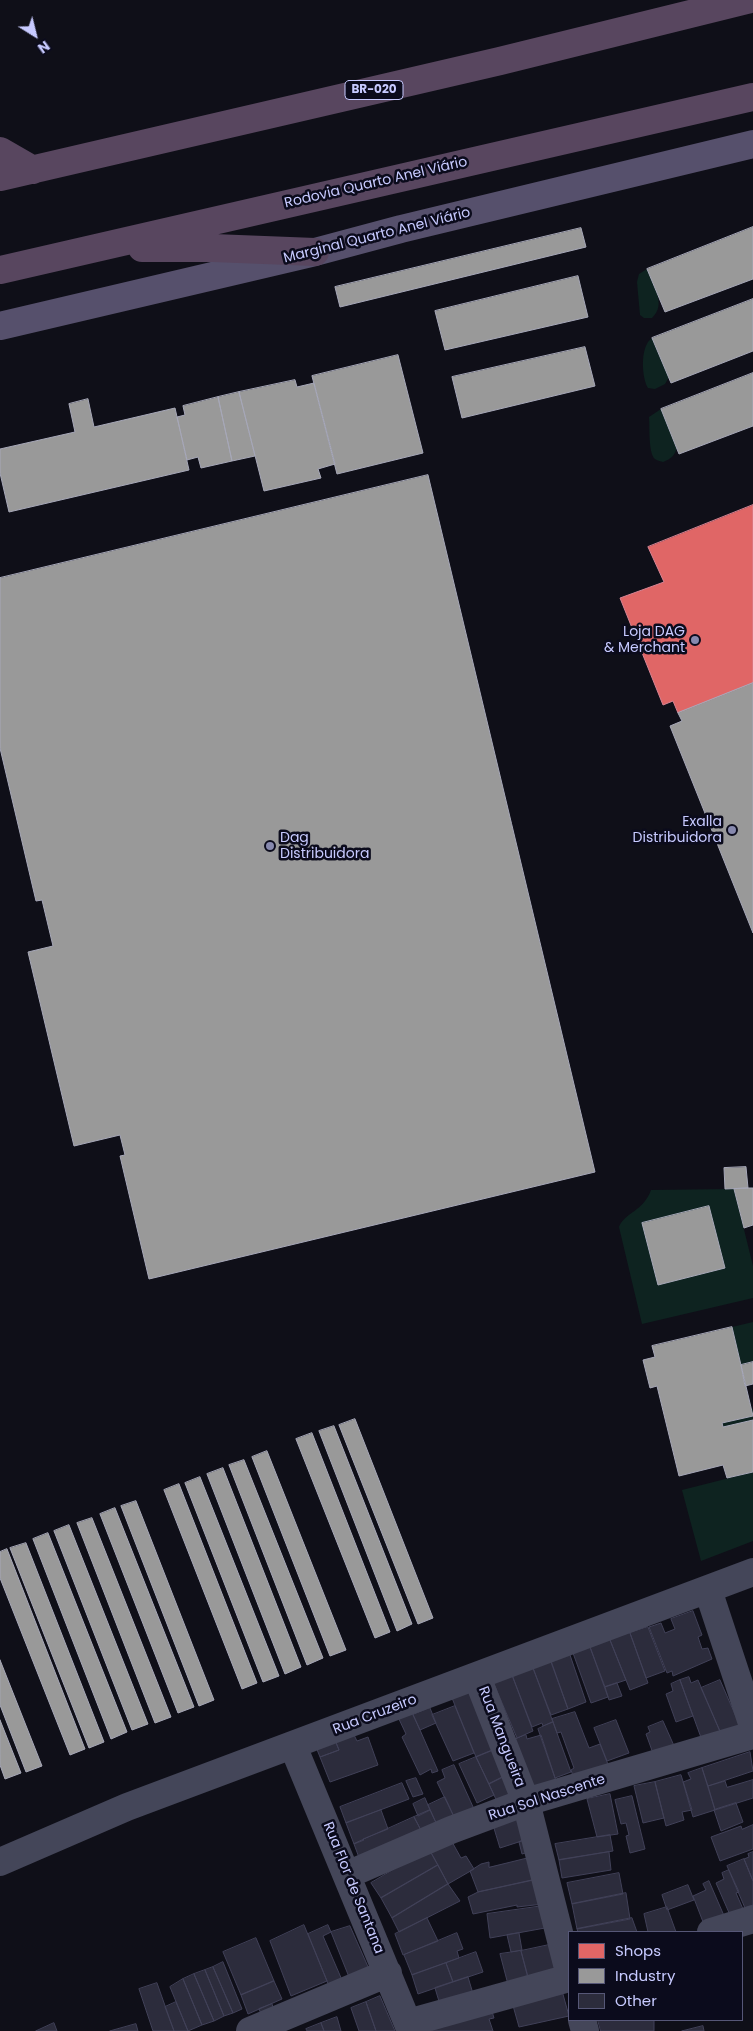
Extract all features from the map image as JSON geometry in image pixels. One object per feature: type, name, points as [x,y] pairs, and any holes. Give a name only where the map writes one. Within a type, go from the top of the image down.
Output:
[{"type":"highway","name":"BR-020","points":[[0,177],[500,61],[747,0]]},
{"type":"highway","name":"Rodovia Quarto Anel Viário","points":[[0,270],[753,97]]},
{"type":"highway","points":[[0,151],[34,170]]},
{"type":"highway","points":[[90,249],[213,248],[315,252]]},
{"type":"main road","name":"Marginal Quarto Anel Viário","points":[[0,326],[315,252],[410,227],[753,144]]},
{"type":"street","name":"Rua Cruzeiro","points":[[0,1862],[127,1807],[753,1572]]},
{"type":"street","points":[[708,1590],[753,1726]]},
{"type":"street","name":"Rua Mangueira","points":[[477,1677],[526,1802],[568,1968]]},
{"type":"street","name":"Rua Sol Nascente","points":[[347,1875],[451,1830],[526,1802],[753,1735]]},
{"type":"street","name":"Rua Flor de Santana","points":[[293,1746],[410,2027]]},
{"type":"street","points":[[714,1931],[753,1919]]},
{"type":"street","points":[[250,2031],[388,1973]]},
{"type":"street","points":[[410,2027],[568,1978]]},
{"type":"green space","points":[[647,269],[659,301],[656,313],[652,318],[644,318],[640,315],[637,282],[639,274]]},
{"type":"green space","points":[[652,338],[669,377],[665,384],[655,389],[648,388],[644,378],[643,366],[645,348]]},
{"type":"green space","points":[[661,409],[677,448],[672,457],[663,462],[655,459],[653,456],[649,433],[649,417]]},
{"type":"green space","points":[[734,1189],[753,1266],[753,1298],[642,1324],[619,1227],[622,1222],[643,1203],[651,1190]]},
{"type":"green space","points":[[753,1322],[753,1362],[741,1365],[732,1327]]},
{"type":"green space","points":[[753,1416],[753,1420],[723,1427],[722,1423]]},
{"type":"green space","points":[[753,1472],[753,1541],[701,1561],[682,1490]]},
{"type":"building: Shops","name":"Loja DAG & Merchant","points":[[753,505],[753,683],[678,713],[673,701],[663,705],[620,598],[664,582],[648,547]]},
{"type":"building: Industry","points":[[753,227],[753,279],[665,312],[647,269]]},
{"type":"building: Industry","points":[[581,228],[586,247],[340,307],[335,287]]},
{"type":"building: Industry","points":[[578,276],[588,317],[445,350],[435,311]]},
{"type":"building: Industry","points":[[753,299],[753,351],[671,383],[652,338]]},
{"type":"building: Industry","points":[[585,347],[595,386],[462,418],[452,377]]},
{"type":"building: Industry","points":[[398,355],[423,453],[337,474],[312,376]]},
{"type":"building: Industry","points":[[753,373],[753,426],[679,454],[661,409]]},
{"type":"building: Industry","points":[[295,380],[297,387],[314,383],[335,464],[318,469],[321,478],[264,491],[239,392]]},
{"type":"building: Industry","points":[[239,392],[255,456],[232,461],[218,397]]},
{"type":"building: Industry","points":[[218,397],[232,461],[201,468],[198,457],[187,460],[177,417],[185,415],[183,406]]},
{"type":"building: Industry","points":[[88,399],[94,427],[175,408],[189,470],[9,512],[0,473],[0,449],[75,432],[69,404]]},
{"type":"building: Industry","name":"Dag Distribuidora","points":[[428,475],[595,1172],[149,1279],[120,1156],[125,1155],[120,1135],[74,1146],[28,952],[53,946],[42,900],[36,901],[0,748],[0,578]]},
{"type":"building: Industry","name":"Exalla Distribuidora","points":[[753,683],[753,933],[670,726],[682,721],[678,713]]},
{"type":"building: Industry","points":[[746,1167],[748,1188],[725,1189],[724,1168]]},
{"type":"building: Industry","points":[[753,1188],[753,1225],[744,1228],[734,1189]]},
{"type":"building: Industry","points":[[709,1206],[725,1268],[658,1285],[642,1223]]},
{"type":"building: Industry","points":[[732,1327],[753,1416],[722,1423],[723,1427],[753,1420],[753,1472],[727,1478],[723,1465],[679,1476],[657,1386],[650,1388],[643,1360],[655,1357],[652,1346]]},
{"type":"building: Industry","points":[[753,1362],[753,1384],[745,1386],[741,1365]]},
{"type":"building: Industry","points":[[355,1419],[433,1618],[418,1624],[339,1425]]},
{"type":"building: Industry","points":[[334,1426],[412,1624],[397,1631],[319,1431]]},
{"type":"building: Industry","points":[[312,1433],[390,1632],[375,1638],[296,1439]]},
{"type":"building: Industry","points":[[267,1451],[346,1650],[330,1656],[252,1457]]},
{"type":"building: Industry","points":[[244,1460],[323,1658],[307,1665],[229,1465]]},
{"type":"building: Industry","points":[[223,1468],[301,1667],[285,1674],[207,1474]]},
{"type":"building: Industry","points":[[200,1477],[279,1676],[263,1682],[185,1483]]},
{"type":"building: Industry","points":[[179,1484],[257,1683],[242,1689],[164,1490]]},
{"type":"building: Industry","points":[[136,1501],[214,1700],[199,1706],[121,1506]]},
{"type":"building: Industry","points":[[115,1508],[194,1707],[178,1713],[100,1514]]},
{"type":"building: Industry","points":[[92,1518],[171,1717],[155,1723],[77,1523]]},
{"type":"building: Industry","points":[[69,1525],[148,1724],[132,1730],[54,1531]]},
{"type":"building: Industry","points":[[48,1533],[127,1732],[111,1739],[33,1539]]},
{"type":"building: Industry","points":[[26,1543],[104,1742],[89,1748],[10,1548]]},
{"type":"building: Industry","points":[[7,1549],[85,1749],[70,1755],[0,1578],[0,1552]]},
{"type":"building: Industry","points":[[0,1660],[42,1766],[26,1772],[0,1705]]},
{"type":"building: Industry","points":[[0,1720],[21,1773],[5,1779],[0,1765]]},
{"type":"building: Other","points":[[693,1611],[702,1635],[698,1637],[702,1649],[708,1648],[712,1659],[673,1676],[672,1671],[667,1673],[649,1627],[661,1623],[665,1633],[675,1629],[671,1619]]},
{"type":"building: Other","points":[[648,1627],[665,1671],[646,1678],[630,1633]]},
{"type":"building: Other","points":[[630,1633],[648,1683],[630,1690],[610,1640]]},
{"type":"building: Other","points":[[610,1640],[626,1680],[605,1687],[590,1647]]},
{"type":"building: Other","points":[[590,1647],[608,1697],[591,1703],[573,1653]]},
{"type":"building: Other","points":[[569,1652],[586,1702],[568,1709],[550,1658]]},
{"type":"building: Other","points":[[551,1662],[568,1709],[551,1715],[533,1668]]},
{"type":"building: Other","points":[[533,1668],[553,1722],[543,1726],[542,1723],[532,1727],[512,1675]]},
{"type":"building: Other","points":[[512,1675],[533,1731],[517,1738],[493,1682]]},
{"type":"building: Other","points":[[689,1677],[691,1683],[698,1680],[722,1736],[703,1743],[680,1680]]},
{"type":"building: Other","points":[[680,1680],[693,1716],[676,1722],[666,1694],[673,1691],[671,1684]]},
{"type":"building: Other","points":[[720,1680],[741,1728],[722,1736],[701,1688]]},
{"type":"building: Other","points":[[617,1683],[622,1696],[609,1700],[605,1687]]},
{"type":"building: Other","points":[[476,1688],[498,1748],[476,1757],[452,1698]]},
{"type":"building: Other","points":[[455,1706],[474,1753],[453,1761],[432,1715]]},
{"type":"building: Other","points":[[430,1708],[436,1723],[420,1730],[413,1715]]},
{"type":"building: Other","points":[[412,1712],[438,1771],[432,1773],[431,1769],[420,1775],[402,1737],[406,1734],[398,1717]]},
{"type":"building: Other","points":[[575,1712],[589,1748],[600,1744],[609,1767],[574,1779],[571,1770],[574,1768],[561,1732],[557,1733],[552,1719]]},
{"type":"building: Other","points":[[616,1720],[629,1753],[607,1761],[594,1728]]},
{"type":"building: Other","points":[[663,1721],[675,1748],[654,1756],[646,1734],[650,1732],[648,1727]]},
{"type":"building: Other","points":[[553,1722],[571,1772],[555,1778],[538,1729]]},
{"type":"building: Other","points":[[353,1733],[357,1741],[368,1737],[378,1765],[330,1782],[320,1757],[339,1750],[335,1740]]},
{"type":"building: Other","points":[[526,1735],[527,1739],[541,1735],[557,1784],[535,1791],[514,1740]]},
{"type":"building: Other","points":[[335,1740],[339,1750],[320,1757],[316,1747]]},
{"type":"building: Other","points":[[498,1748],[505,1776],[489,1784],[476,1757]]},
{"type":"building: Other","points":[[750,1752],[753,1771],[708,1786],[702,1768]]},
{"type":"building: Other","points":[[476,1757],[494,1795],[477,1803],[459,1764]]},
{"type":"building: Other","points":[[454,1765],[474,1809],[455,1819],[437,1782],[445,1778],[442,1770]]},
{"type":"building: Other","points":[[702,1768],[715,1810],[693,1817],[683,1782],[691,1779],[688,1773]]},
{"type":"building: Other","points":[[681,1775],[692,1810],[682,1812],[684,1820],[666,1826],[655,1782]]},
{"type":"building: Other","points":[[505,1776],[520,1797],[499,1806],[489,1784]]},
{"type":"building: Other","points":[[416,1778],[423,1794],[413,1797],[406,1781]]},
{"type":"building: Other","points":[[753,1780],[753,1798],[715,1810],[708,1786],[725,1781],[727,1787]]},
{"type":"building: Other","points":[[655,1782],[664,1818],[643,1823],[634,1786]]},
{"type":"building: Other","points":[[402,1783],[409,1799],[346,1823],[340,1807]]},
{"type":"building: Other","points":[[610,1794],[618,1834],[597,1837],[587,1799]]},
{"type":"building: Other","points":[[632,1796],[645,1849],[630,1853],[626,1836],[629,1835],[626,1823],[621,1824],[615,1800]]},
{"type":"building: Other","points":[[445,1797],[455,1819],[438,1827],[428,1805]]},
{"type":"building: Other","points":[[425,1798],[430,1810],[418,1816],[413,1804]]},
{"type":"building: Other","points":[[736,1803],[743,1822],[721,1831],[714,1810]]},
{"type":"building: Other","points":[[381,1810],[388,1829],[354,1844],[346,1823]]},
{"type":"building: Other","points":[[430,1810],[438,1827],[423,1834],[414,1817]]},
{"type":"building: Other","points":[[525,1815],[531,1838],[500,1848],[493,1825]]},
{"type":"building: Other","points":[[414,1817],[423,1834],[361,1863],[354,1844]]},
{"type":"building: Other","points":[[753,1825],[753,1849],[720,1861],[711,1837],[741,1826],[742,1829]]},
{"type":"building: Other","points":[[610,1835],[613,1851],[559,1860],[555,1844]]},
{"type":"building: Other","points":[[531,1838],[533,1851],[522,1854],[519,1842]]},
{"type":"building: Other","points":[[451,1840],[461,1858],[466,1856],[474,1869],[448,1884],[429,1849]]},
{"type":"building: Other","points":[[429,1849],[438,1865],[381,1898],[371,1883]]},
{"type":"building: Other","points":[[609,1852],[611,1870],[562,1878],[559,1860]]},
{"type":"building: Other","points":[[753,1852],[753,1881],[744,1859]]},
{"type":"building: Other","points":[[533,1857],[538,1879],[478,1892],[470,1871],[481,1864],[489,1862],[489,1867]]},
{"type":"building: Other","points":[[744,1859],[753,1881],[753,1905],[745,1908],[727,1866]]},
{"type":"building: Other","points":[[438,1865],[448,1884],[392,1918],[381,1898]]},
{"type":"building: Other","points":[[729,1870],[739,1892],[736,1893],[743,1909],[730,1915],[716,1883],[724,1879],[722,1873]]},
{"type":"building: Other","points":[[619,1873],[623,1894],[572,1904],[567,1883]]},
{"type":"building: Other","points":[[538,1879],[543,1904],[517,1907],[517,1905],[473,1914],[468,1897],[478,1892]]},
{"type":"building: Other","points":[[709,1881],[725,1918],[705,1927],[693,1896],[706,1890],[703,1884]]},
{"type":"building: Other","points":[[448,1884],[460,1901],[399,1932],[392,1918]]},
{"type":"building: Other","points":[[688,1885],[694,1900],[667,1910],[662,1895]]},
{"type":"building: Other","points":[[626,1893],[630,1919],[577,1929],[572,1904]]},
{"type":"building: Other","points":[[543,1906],[545,1928],[490,1938],[487,1914]]},
{"type":"building: Other","points":[[667,1907],[676,1931],[648,1931],[644,1914]]},
{"type":"building: Other","points":[[427,1918],[438,1941],[403,1955],[395,1934]]},
{"type":"building: Other","points":[[632,1918],[637,1931],[578,1931],[577,1929]]},
{"type":"building: Other","points":[[304,1925],[327,1981],[291,1996],[270,1941]]},
{"type":"building: Other","points":[[328,1925],[331,1932],[323,1936],[342,1980],[329,1986],[308,1934]]},
{"type":"building: Other","points":[[350,1926],[369,1969],[349,1977],[331,1932]]},
{"type":"building: Other","points":[[457,1933],[463,1949],[457,1951],[459,1958],[412,1975],[404,1955]]},
{"type":"building: Other","points":[[519,1933],[522,1950],[511,1952],[507,1935]]},
{"type":"building: Other","points":[[256,1938],[274,1981],[241,1995],[223,1952]]},
{"type":"building: Other","points":[[549,1945],[557,1977],[530,1984],[521,1951]]},
{"type":"building: Other","points":[[521,1951],[530,1986],[510,1992],[500,1954]]},
{"type":"building: Other","points":[[476,1952],[483,1972],[453,1982],[446,1963]]},
{"type":"building: Other","points":[[223,1962],[242,2009],[233,2013],[213,1967]]},
{"type":"building: Other","points":[[446,1963],[453,1982],[418,1994],[412,1975]]},
{"type":"building: Other","points":[[213,1967],[233,2013],[224,2016],[205,1970]]},
{"type":"building: Other","points":[[205,1970],[224,2016],[214,2021],[194,1974]]},
{"type":"building: Other","points":[[194,1974],[214,2021],[202,2025],[183,1979]]},
{"type":"building: Other","points":[[468,1977],[474,1997],[441,2008],[435,1988]]},
{"type":"building: Other","points":[[183,1979],[202,2025],[188,2031],[170,1987]]},
{"type":"building: Other","points":[[274,1981],[282,1999],[248,2014],[241,1995]]},
{"type":"building: Other","points":[[157,1983],[174,2031],[153,2031],[139,1989]]},
{"type":"building: Other","points":[[561,1987],[568,2016],[519,2027],[512,2002]]},
{"type":"building: Other","points":[[380,1996],[395,2031],[376,2031],[366,2002]]},
{"type":"building: Other","points":[[176,2002],[188,2031],[174,2031],[165,2007]]},
{"type":"building: Other","points":[[366,2002],[376,2031],[359,2031],[351,2008]]},
{"type":"building: Other","points":[[272,2004],[275,2013],[263,2018],[259,2009]]},
{"type":"building: Other","points":[[491,2008],[494,2018],[489,2019],[493,2031],[432,2031],[431,2026]]},
{"type":"building: Other","points":[[337,2017],[341,2031],[324,2031],[321,2023]]},
{"type":"building: Other","points":[[598,2021],[654,2021],[654,2031],[601,2031]]},
{"type":"building: Other","points":[[54,2023],[57,2031],[36,2031]]},
{"type":"building: Other","points":[[321,2023],[324,2031],[307,2031],[306,2029]]},
{"type":"building: Other","points":[[136,2024],[138,2031],[110,2031]]},
{"type":"building: Other","points":[[703,2026],[704,2031],[682,2031]]},
{"type":"place","name":"Loja DAG & Merchant","points":[[695,640]]},
{"type":"place","name":"Exalla Distribuidora","points":[[732,830]]},
{"type":"place","name":"Dag Distribuidora","points":[[270,846]]}]
